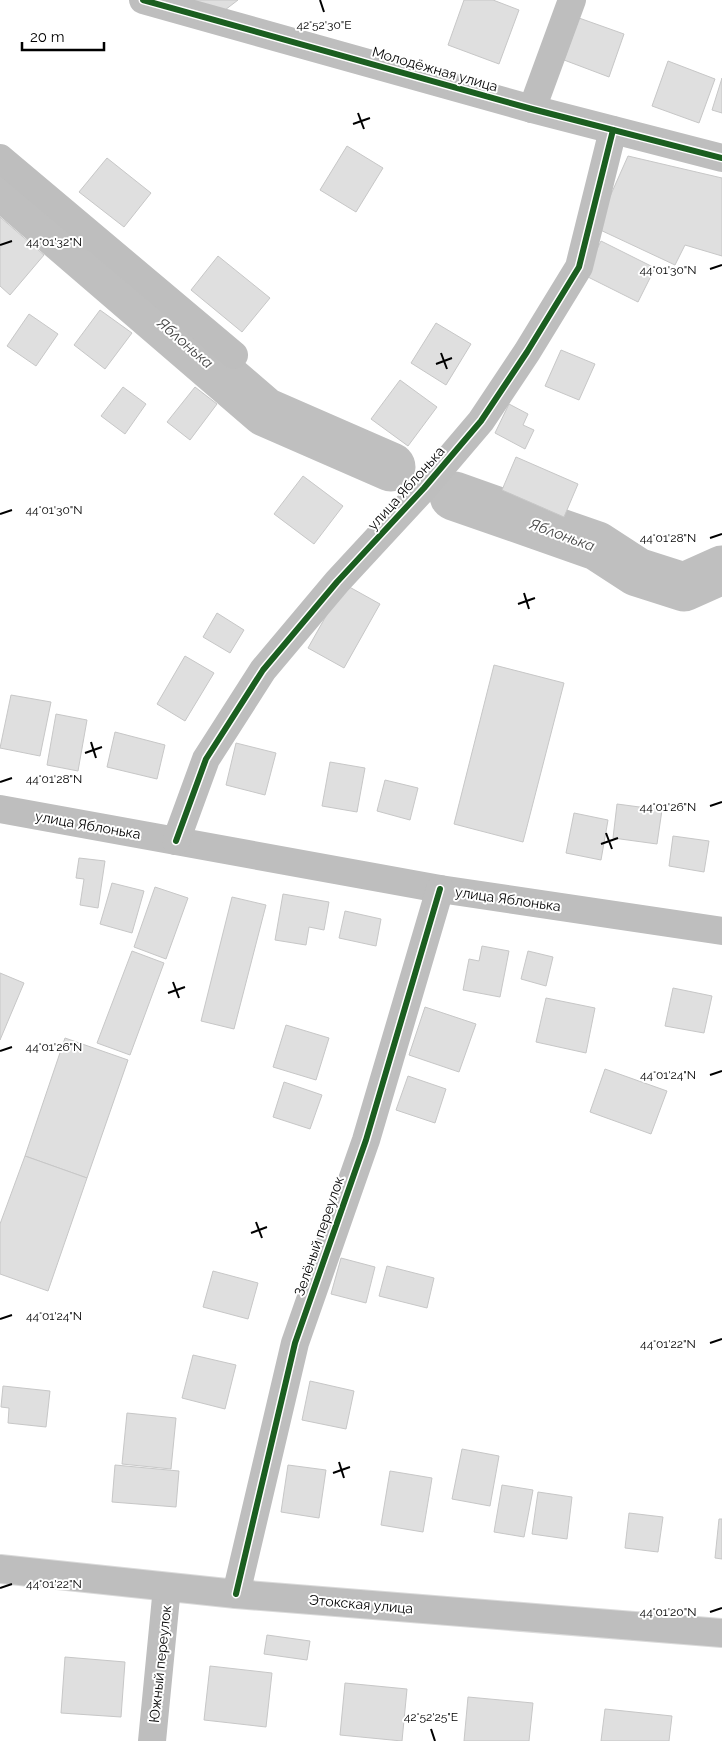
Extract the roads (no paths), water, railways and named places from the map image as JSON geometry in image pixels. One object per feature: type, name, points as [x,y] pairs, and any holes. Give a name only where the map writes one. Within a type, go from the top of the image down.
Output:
[{"type":"street","name":"Молодёжная улица","points":[[143,0],[532,109],[722,158]]},
{"type":"street","points":[[532,109],[572,0]]},
{"type":"street","name":"улица Яблонька","points":[[176,841],[206,759],[263,670],[337,582],[424,488],[481,421],[548,318],[579,267],[613,130]]},
{"type":"street","points":[[0,158],[234,355]]},
{"type":"street","name":"улица Яблонька","points":[[0,809],[440,889],[722,931]]},
{"type":"street","name":"Зелёный переулок","points":[[236,1594],[295,1343],[366,1140],[440,889]]},
{"type":"street","name":"Этокская улица","points":[[0,1570],[236,1594],[722,1633]]},
{"type":"street","name":"Южный переулок","points":[[152,1741],[167,1587]]},
{"type":"waterway","name":"Яблонька","points":[[0,184],[265,412],[391,467]]},
{"type":"waterway","name":"Яблонька","points":[[454,496],[597,546],[637,572],[684,587],[722,570]]}]
